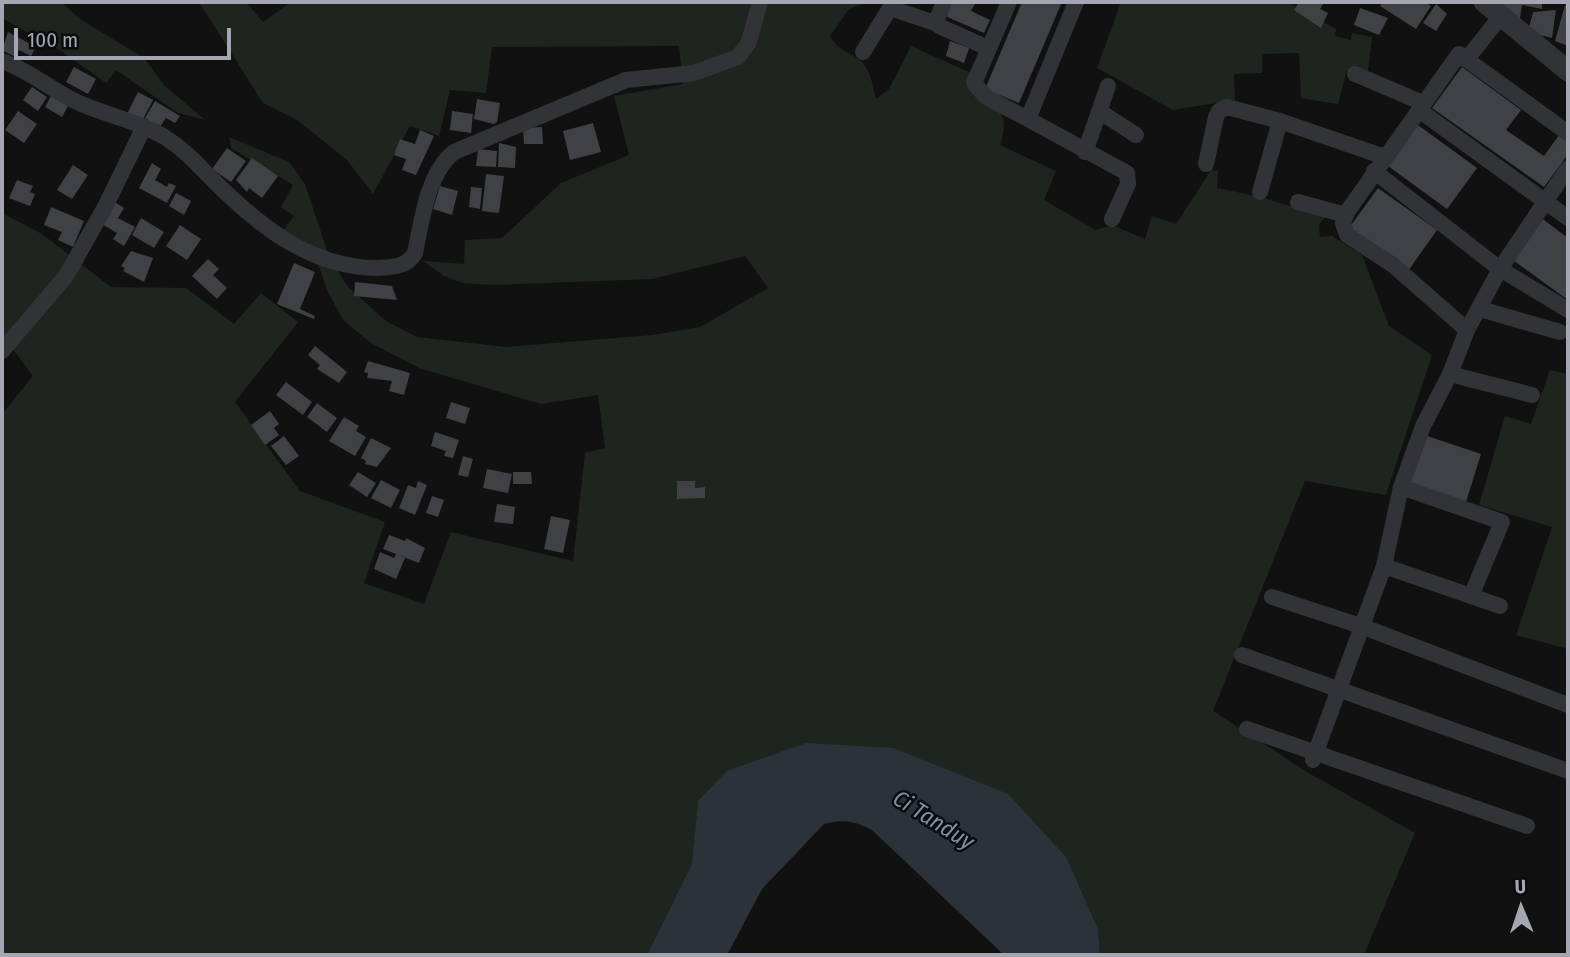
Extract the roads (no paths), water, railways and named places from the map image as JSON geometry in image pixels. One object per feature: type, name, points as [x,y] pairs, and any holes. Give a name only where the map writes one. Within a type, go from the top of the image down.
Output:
[{"type":"street","points":[[2,61],[76,102],[144,127],[188,153],[256,219],[290,244],[320,257],[358,268],[396,268],[407,263],[415,253],[435,177],[444,160],[454,152],[555,107],[626,80],[694,73],[738,57],[749,41],[760,2]]},
{"type":"street","points":[[938,24],[937,19],[944,2]]},
{"type":"street","points":[[1009,2],[975,75],[975,87],[1005,109],[1124,171],[1129,177],[1112,219]]},
{"type":"street","points":[[1028,119],[1076,2]]},
{"type":"street","points":[[1484,2],[1568,71]]},
{"type":"street","points":[[863,51],[890,8],[938,24],[988,48]]},
{"type":"street","points":[[1466,60],[1502,16]]},
{"type":"street","points":[[1467,330],[1393,265],[1347,235],[1343,223],[1346,215],[1459,54],[1568,133]]},
{"type":"street","points":[[1355,75],[1421,106],[1568,218]]},
{"type":"street","points":[[1085,152],[1108,86]]},
{"type":"street","points":[[1206,164],[1216,117],[1222,108],[1234,107],[1385,157]]},
{"type":"street","points":[[1099,111],[1136,135]]},
{"type":"street","points":[[1260,192],[1280,121]]},
{"type":"street","points":[[2,351],[66,276],[105,207],[144,127]]},
{"type":"street","points":[[1314,756],[1384,566],[1401,487],[1423,426],[1450,374],[1467,330],[1500,269],[1568,168]]},
{"type":"street","points":[[1374,172],[1500,269],[1568,310]]},
{"type":"street","points":[[1298,202],[1346,215]]},
{"type":"street","points":[[1480,309],[1560,332]]},
{"type":"street","points":[[1450,374],[1532,396]]},
{"type":"street","points":[[1401,487],[1502,522],[1471,596]]},
{"type":"street","points":[[1384,566],[1500,606]]},
{"type":"street","points":[[1272,597],[1361,626],[1568,705]]},
{"type":"street","points":[[1242,655],[1568,771]]},
{"type":"street","points":[[1247,729],[1314,756],[1527,826]]},
{"type":"water","name":"Ci Tanduy","points":[[806,743],[893,748],[1008,794],[1066,857],[1098,929],[1100,955],[1004,955],[872,830],[843,821],[824,824],[762,889],[727,955],[647,955],[692,864],[698,801],[727,771]]}]
